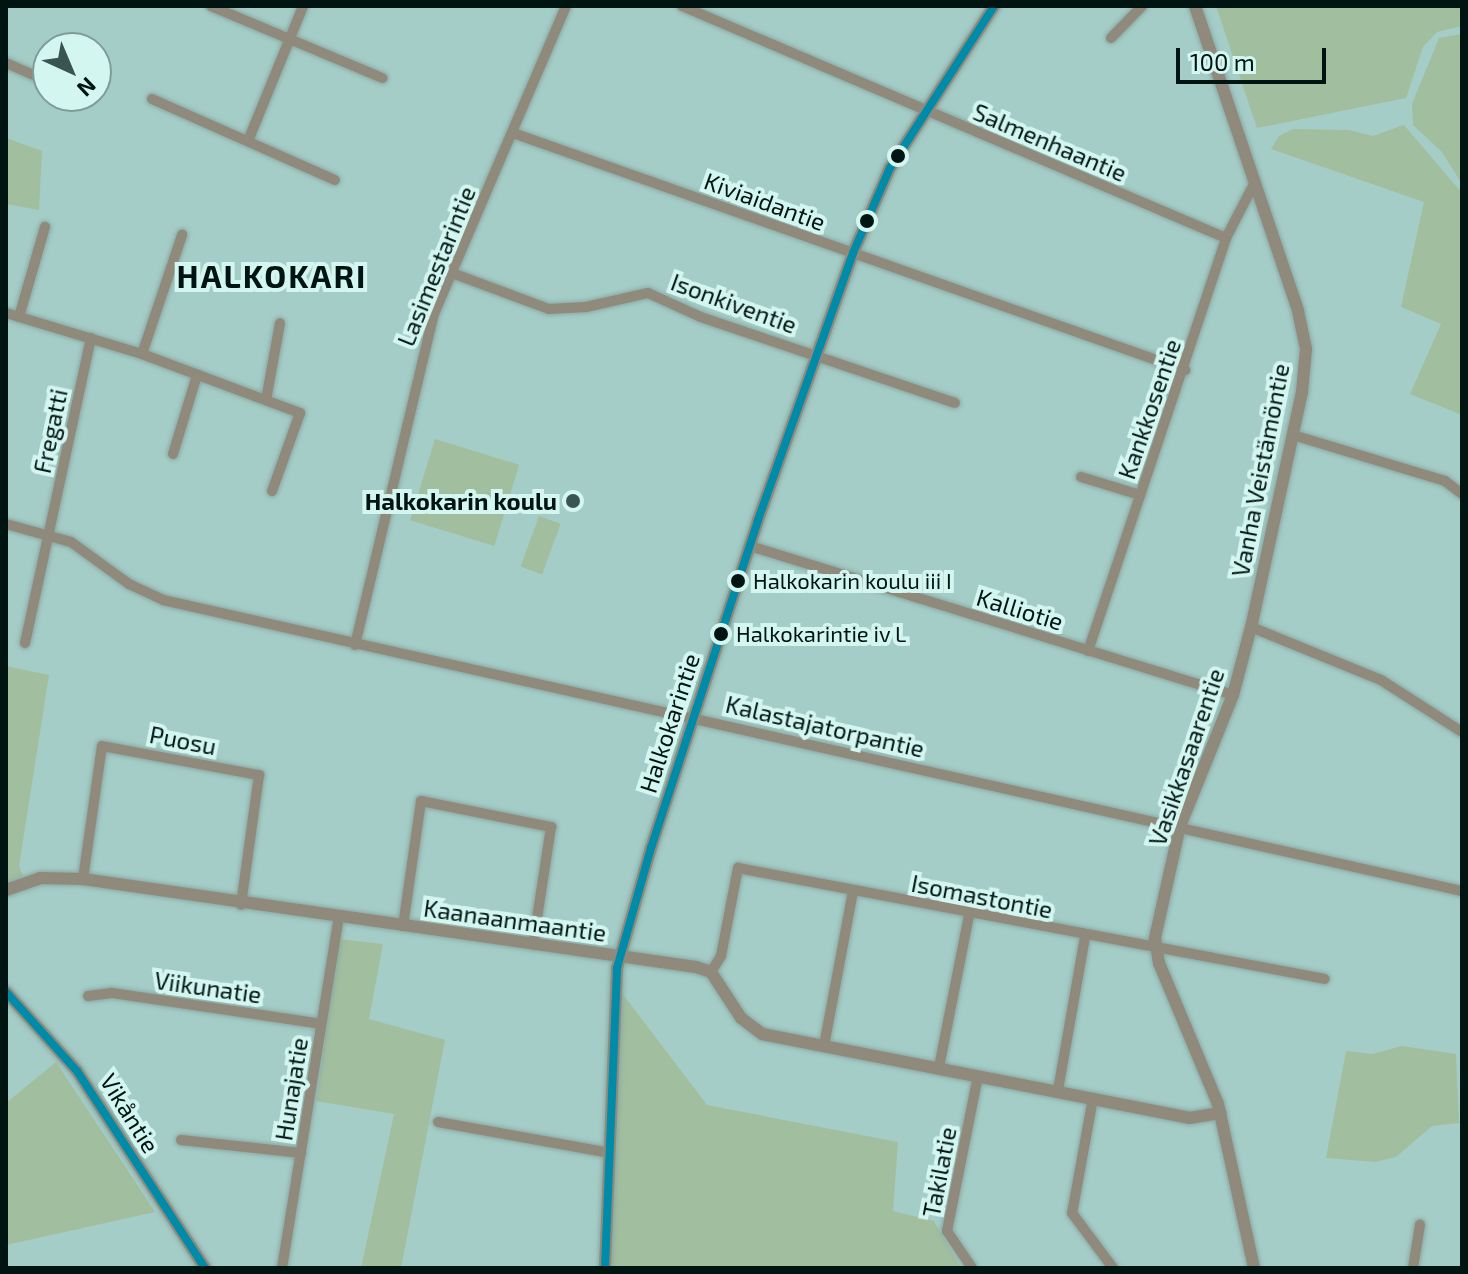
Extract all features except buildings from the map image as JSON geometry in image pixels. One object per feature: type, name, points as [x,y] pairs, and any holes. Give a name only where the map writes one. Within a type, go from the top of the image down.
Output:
[{"type":"street","points":[[211,6],[382,78]]},
{"type":"street","points":[[248,141],[303,6]]},
{"type":"street","name":"Lasimestarintie","points":[[355,645],[420,357],[452,273],[566,6]]},
{"type":"street","name":"Salmenhaantie","points":[[682,6],[1226,238]]},
{"type":"street","name":"Halkokarintie","points":[[605,1268],[619,957],[750,546],[853,253],[890,168],[994,6]]},
{"type":"street","points":[[1111,38],[1142,6]]},
{"type":"street","name":"Vanha Veistämöntie","points":[[1195,6],[1298,311],[1306,349],[1293,435],[1251,627]]},
{"type":"street","points":[[6,63],[32,74]]},
{"type":"street","points":[[152,99],[335,180]]},
{"type":"street","name":"Kiviaidantie","points":[[513,133],[1185,370]]},
{"type":"street","name":"Kankkosentie","points":[[1088,651],[1185,370],[1226,238],[1255,182]]},
{"type":"street","points":[[19,317],[45,227]]},
{"type":"street","points":[[142,354],[182,235]]},
{"type":"street","name":"Isonkiventie","points":[[452,273],[549,309],[586,307],[648,293],[701,317],[955,403]]},
{"type":"street","points":[[6,313],[142,354],[300,413],[272,491]]},
{"type":"street","points":[[266,400],[280,323]]},
{"type":"street","name":"Fregatti","points":[[25,643],[91,338]]},
{"type":"street","points":[[173,454],[197,375]]},
{"type":"street","points":[[1293,435],[1445,481],[1462,494]]},
{"type":"street","points":[[1081,477],[1140,495]]},
{"type":"street","name":"Kalastajatorpantie","points":[[6,524],[71,542],[129,584],[163,600],[1462,891]]},
{"type":"street","name":"Kalliotie","points":[[750,546],[1233,695]]},
{"type":"street","points":[[1251,627],[1313,647],[1381,680],[1462,732]]},
{"type":"street","name":"Vasikkasaarentie","points":[[1156,948],[1180,826],[1233,695],[1251,627]]},
{"type":"street","name":"Puosu","points":[[83,879],[102,746],[259,775],[241,905]]},
{"type":"street","points":[[403,926],[421,801],[551,827],[533,945]]},
{"type":"street","name":"Isomastontie","points":[[711,972],[721,956],[738,868],[1085,937],[1325,979]]},
{"type":"street","name":"Kaanaanmaantie","points":[[6,890],[40,878],[83,879],[241,905],[339,916],[711,972]]},
{"type":"street","points":[[824,1046],[853,891]]},
{"type":"street","points":[[939,1067],[969,915]]},
{"type":"street","name":"Hunajatie","points":[[282,1268],[339,916]]},
{"type":"street","points":[[1058,1090],[1085,937]]},
{"type":"street","points":[[1156,948],[1221,1113],[1254,1268]]},
{"type":"street","points":[[711,972],[752,1028],[824,1046],[1189,1118],[1221,1113]]},
{"type":"street","name":"Vikåntie","points":[[6,992],[77,1071],[205,1268]]},
{"type":"street","name":"Viikunatie","points":[[88,996],[112,993],[321,1024]]},
{"type":"street","name":"Takilatie","points":[[972,1268],[947,1231],[978,1076]]},
{"type":"street","points":[[1093,1098],[1072,1213],[1113,1268]]},
{"type":"street","points":[[438,1122],[610,1153]]},
{"type":"street","points":[[181,1140],[301,1153]]},
{"type":"street","points":[[1413,1268],[1420,1225]]},
{"type":"green space","points":[[1216,6],[1462,6],[1462,26],[1437,32],[1423,47],[1406,98],[1257,128]]},
{"type":"green space","points":[[1462,34],[1462,184],[1442,152],[1413,125],[1412,104],[1439,38]]},
{"type":"green space","points":[[1404,125],[1462,193],[1462,415],[1410,394],[1441,324],[1401,307],[1424,202],[1271,149],[1279,136],[1293,129],[1349,130],[1373,136]]},
{"type":"green space","points":[[6,138],[42,151],[39,210],[6,204]]},
{"type":"green space","points":[[435,439],[519,465],[494,546],[410,520]]},
{"type":"green space","points":[[539,516],[561,524],[542,575],[521,567]]},
{"type":"green space","points":[[6,666],[49,675],[19,866],[23,876],[6,883]]},
{"type":"green space","points":[[339,939],[383,944],[369,1019],[445,1040],[401,1268],[361,1268],[394,1114],[316,1101]]},
{"type":"green space","points":[[622,993],[707,1105],[898,1142],[893,1211],[934,1221],[961,1268],[608,1268]]},
{"type":"green space","points":[[1402,1046],[1456,1054],[1459,1123],[1432,1126],[1396,1157],[1375,1162],[1326,1158],[1346,1051],[1372,1054]]},
{"type":"green space","points":[[56,1062],[155,1212],[6,1245],[6,1103]]},
{"type":"transit line","points":[[605,1268],[617,968],[651,848],[758,520],[853,253],[890,168],[994,6]]},
{"type":"transit line","points":[[6,992],[77,1071],[205,1268]]},
{"type":"place","name":"Halkokarin koulu","points":[[573,501]]},
{"type":"place","name":"Halkokarin koulu iii I","points":[[738,581]]},
{"type":"place","name":"Halkokarintie iv L","points":[[721,634]]},
{"type":"district","name":"HALKOKARI","points":[[272,275]]}]
